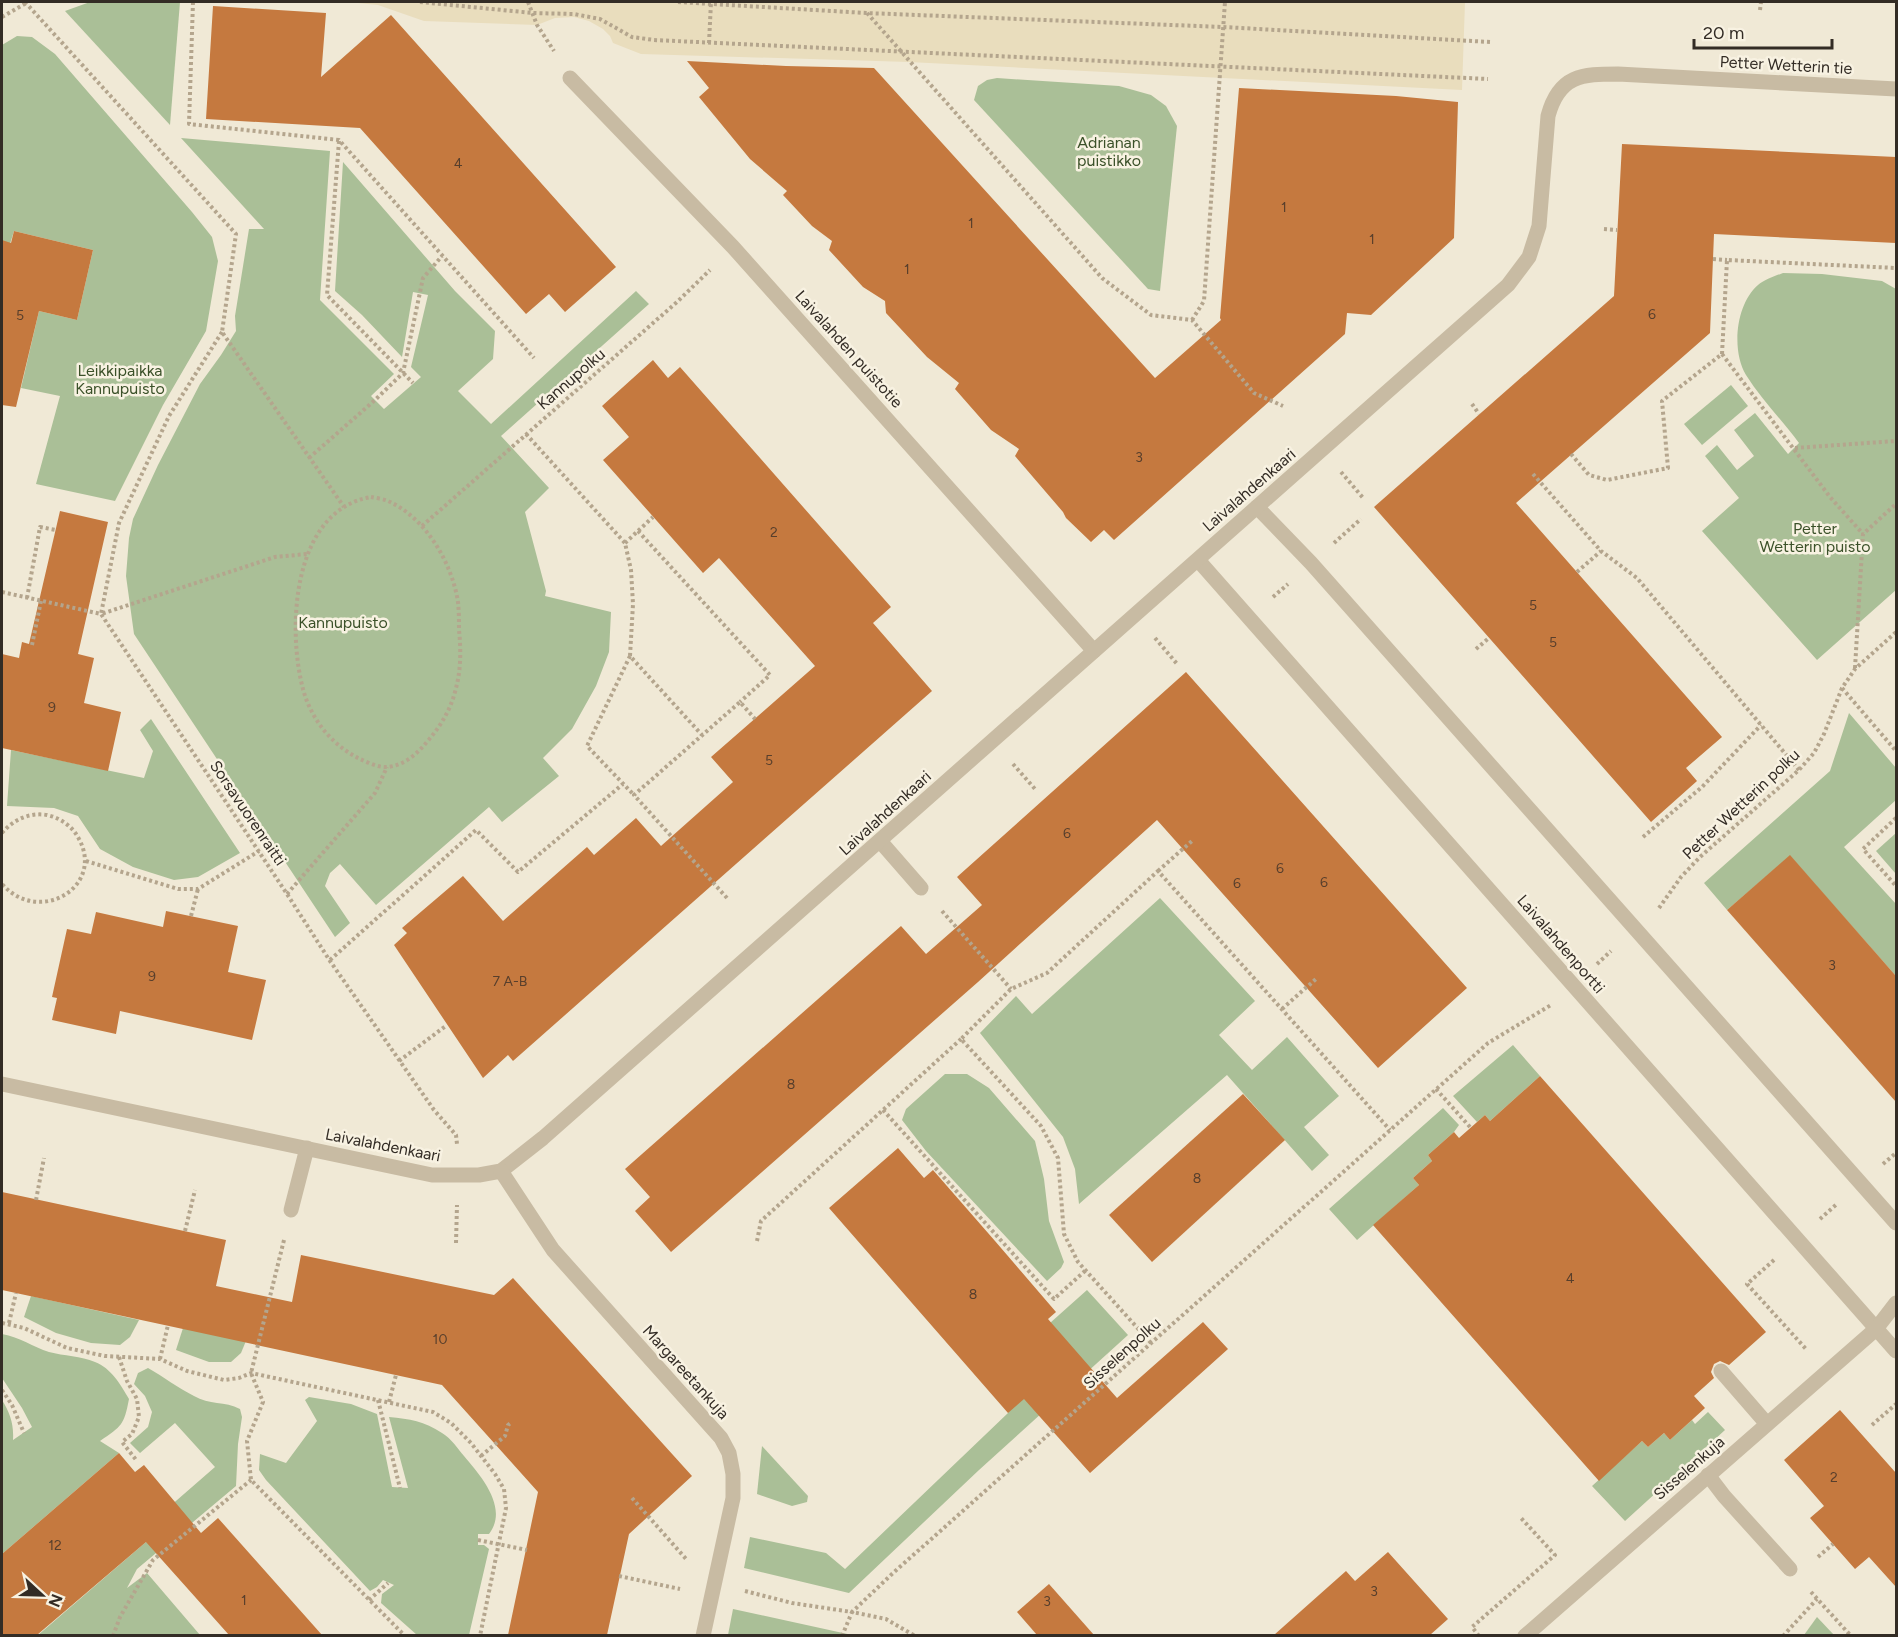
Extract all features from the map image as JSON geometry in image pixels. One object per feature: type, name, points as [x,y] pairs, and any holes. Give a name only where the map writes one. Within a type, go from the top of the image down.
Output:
[{"type":"street","name":"Petter Wetterin tie","points":[[1568,82],[1580,76],[1618,74],[1896,89]]},
{"type":"street","name":"Laivalahden puistotie","points":[[570,78],[734,247],[1094,651]]},
{"type":"street","name":"Laivalahdenkaari","points":[[2,1084],[432,1175],[479,1175],[501,1171],[543,1138],[1508,285],[1529,257],[1539,226],[1548,116],[1551,104],[1568,82]]},
{"type":"street","points":[[1257,507],[1311,563],[1896,1223]]},
{"type":"street","name":"Laivalahdenportti","points":[[1198,560],[1896,1351]]},
{"type":"street","points":[[880,841],[921,888]]},
{"type":"street","points":[[291,1210],[307,1148]]},
{"type":"street","name":"Margareetankuja","points":[[501,1171],[554,1251],[721,1438],[729,1454],[733,1474],[733,1498],[703,1635]]},
{"type":"street","name":"Sisselenkuja","points":[[1525,1635],[1876,1329],[1896,1303]]},
{"type":"street","points":[[1721,1371],[1767,1424]]},
{"type":"street","points":[[1708,1475],[1790,1569]]},
{"type":"path","points":[[2,17],[27,2],[236,234],[222,332],[169,416],[119,523],[101,614]]},
{"type":"path","points":[[194,2],[189,124],[339,140],[534,358]]},
{"type":"path","points":[[420,2],[533,13],[574,14],[600,19],[632,37],[654,40],[1488,80]]},
{"type":"path","points":[[528,2],[537,25],[570,78]]},
{"type":"path","points":[[678,2],[866,13],[1223,27],[1490,42]]},
{"type":"path","points":[[1192,320],[1204,301],[1225,2]]},
{"type":"path","points":[[1760,10],[1761,2]]},
{"type":"path","points":[[709,42],[711,3]]},
{"type":"path","points":[[866,13],[1102,278],[1151,315],[1192,320],[1254,393],[1283,406]]},
{"type":"path","points":[[339,140],[327,295],[413,383]]},
{"type":"path","points":[[1604,229],[1617,230]]},
{"type":"path","name":"Kannupolku","points":[[422,526],[677,302],[734,247]]},
{"type":"path","points":[[309,458],[403,373],[423,278],[442,256]]},
{"type":"path","points":[[1713,259],[1896,268]]},
{"type":"path","points":[[1727,260],[1722,354],[1830,497],[1863,534]]},
{"type":"path","points":[[222,332],[344,507]]},
{"type":"path","points":[[1571,454],[1589,475],[1606,480],[1668,468],[1662,401],[1722,354]]},
{"type":"path","points":[[1472,404],[1479,414]]},
{"type":"path","points":[[526,434],[625,543],[631,570],[633,604],[630,656],[587,746],[727,898]]},
{"type":"path","points":[[1794,448],[1896,441]]},
{"type":"path","points":[[1533,474],[1601,551],[1637,578],[1799,770]]},
{"type":"path","points":[[371,497],[387,501],[404,510],[422,526],[439,550],[449,570],[458,601],[461,652],[457,685],[449,710],[438,730],[418,752],[404,763],[387,767],[369,763],[348,753],[331,740],[317,721],[303,690],[296,624],[299,588],[307,554],[316,533],[328,518],[344,507],[358,499],[371,497]]},
{"type":"path","points":[[1855,669],[1863,534],[1896,504]]},
{"type":"path","points":[[625,543],[653,517]]},
{"type":"path","points":[[27,598],[40,527],[56,530]]},
{"type":"path","points":[[634,795],[770,675],[638,531]]},
{"type":"path","points":[[1577,572],[1601,551]]},
{"type":"path","points":[[2,592],[101,614],[275,557],[307,554]]},
{"type":"path","points":[[32,645],[41,601]]},
{"type":"path","name":"Sorsavuorenraitti","points":[[101,614],[330,961],[434,1110]]},
{"type":"path","name":"Petter Wetterin polku","points":[[1681,878],[1700,857],[1799,770],[1814,753],[1842,688],[1855,669],[1896,632]]},
{"type":"path","points":[[1476,649],[1489,638]]},
{"type":"path","points":[[630,656],[702,735]]},
{"type":"path","points":[[1842,688],[1896,751]]},
{"type":"path","points":[[740,702],[755,719]]},
{"type":"path","points":[[1643,837],[1702,787],[1761,725]]},
{"type":"path","points":[[287,894],[375,793],[387,767]]},
{"type":"path","points":[[330,961],[476,830],[518,872],[623,784]]},
{"type":"path","points":[[2,833],[4,828],[20,818],[46,815],[56,818],[72,828],[77,835],[86,861],[72,889],[49,902],[22,899],[13,895],[2,884]]},
{"type":"path","points":[[1896,818],[1863,849],[1896,886]]},
{"type":"path","points":[[2,821],[4,828]]},
{"type":"path","points":[[757,1241],[761,1221],[961,1039],[1011,989],[1047,973],[1193,840]]},
{"type":"path","points":[[86,861],[178,889],[198,889],[259,851]]},
{"type":"path","points":[[1158,872],[1390,1130]]},
{"type":"path","points":[[921,888],[1011,989]]},
{"type":"path","points":[[191,916],[198,889]]},
{"type":"path","points":[[1574,986],[1635,930]]},
{"type":"path","points":[[1282,1009],[1317,978]]},
{"type":"path","name":"Sisselenpolku","points":[[852,1612],[1488,1043],[1518,1024]]},
{"type":"path","points":[[399,1061],[447,1025]]},
{"type":"path","points":[[961,1039],[1041,1126],[1058,1158],[1064,1233],[1078,1262],[1151,1343]]},
{"type":"path","points":[[1436,1089],[1470,1127]]},
{"type":"path","points":[[883,1110],[1054,1299],[1086,1270]]},
{"type":"path","points":[[36,1200],[44,1158]]},
{"type":"path","points":[[185,1231],[195,1190]]},
{"type":"path","points":[[1816,1223],[1845,1197]]},
{"type":"path","points":[[291,1210],[251,1373],[263,1402],[247,1441],[251,1480],[405,1635]]},
{"type":"path","points":[[1747,1284],[1827,1372]]},
{"type":"path","points":[[9,1323],[16,1293]]},
{"type":"path","points":[[2,1323],[24,1328],[67,1348],[105,1356],[160,1359],[187,1371],[224,1380],[239,1378],[251,1373],[433,1412],[451,1423],[481,1456],[504,1489],[506,1508],[480,1635]]},
{"type":"path","points":[[160,1359],[168,1325]]},
{"type":"path","points":[[119,1357],[127,1381],[137,1399],[140,1417],[132,1434],[122,1442],[137,1461]]},
{"type":"path","points":[[389,1402],[396,1375]]},
{"type":"path","points":[[2,1390],[24,1433]]},
{"type":"path","points":[[378,1400],[400,1488]]},
{"type":"path","points":[[1872,1425],[1896,1404]]},
{"type":"path","points":[[481,1456],[505,1436],[508,1425],[512,1422]]},
{"type":"path","points":[[113,1635],[120,1617],[153,1560],[251,1480]]},
{"type":"path","points":[[632,1498],[691,1565]]},
{"type":"path","points":[[1479,1635],[1472,1628],[1556,1555],[1521,1518]]},
{"type":"path","points":[[478,1539],[527,1550]]},
{"type":"path","points":[[1790,1569],[1851,1635]]},
{"type":"path","points":[[620,1576],[686,1590]]},
{"type":"path","points":[[369,1600],[388,1582]]},
{"type":"path","points":[[714,1584],[792,1603],[886,1618],[915,1635]]},
{"type":"path","points":[[1783,1635],[1817,1599]]},
{"type":"path","points":[[842,1635],[852,1612]]},
{"type":"green space","points":[[90,2],[180,2],[170,125],[65,11]]},
{"type":"green space","name":"Leikkipaikka Kannupuisto","points":[[17,36],[32,37],[55,54],[212,237],[218,261],[206,331],[163,405],[115,501],[36,484],[60,396],[21,388],[39,311],[77,320],[93,250],[14,231],[10,244],[2,242],[2,45]]},
{"type":"green space","name":"Adrianan puistikko","points":[[997,78],[1119,86],[1151,95],[1166,106],[1177,126],[1160,291],[1148,289],[974,100],[978,86],[987,80]]},
{"type":"green space","name":"Kannupuisto","points":[[181,138],[330,151],[320,300],[394,374],[371,396],[384,409],[421,377],[411,367],[428,295],[413,292],[402,357],[362,315],[335,291],[343,162],[455,291],[495,331],[493,359],[458,391],[491,424],[636,291],[649,304],[501,436],[549,488],[525,512],[546,591],[545,596],[611,612],[609,652],[596,686],[572,729],[543,758],[559,776],[502,822],[489,807],[376,905],[340,864],[330,873],[325,886],[350,923],[335,937],[134,634],[126,576],[133,519],[200,384],[236,331],[235,316],[249,229],[264,229]]},
{"type":"green space","name":"Petter Wetterin puisto","points":[[1783,273],[1822,274],[1882,281],[1896,289],[1896,590],[1817,660],[1702,531],[1739,498],[1705,456],[1717,445],[1737,470],[1754,456],[1734,430],[1755,413],[1788,454],[1799,443],[1752,384],[1741,365],[1738,353],[1738,328],[1751,293],[1766,280]]},
{"type":"green space","points":[[1731,385],[1748,406],[1702,445],[1684,424]]},
{"type":"green space","points":[[1849,713],[1896,768],[1896,800],[1844,847],[1896,904],[1896,976],[1790,856],[1727,910],[1704,883],[1830,771]]},
{"type":"green space","points":[[151,719],[240,853],[198,877],[174,880],[133,867],[100,849],[78,816],[54,808],[7,806],[11,750],[144,778],[153,751],[140,730]]},
{"type":"green space","points":[[1896,833],[1896,874],[1876,851]]},
{"type":"green space","points":[[1160,898],[1255,1001],[1219,1035],[1252,1070],[1287,1037],[1339,1096],[1304,1127],[1329,1155],[1312,1171],[1227,1075],[1079,1204],[1075,1169],[1063,1137],[980,1033],[1016,996],[1032,1014]]},
{"type":"green space","points":[[1513,1045],[1540,1076],[1490,1121],[1485,1115],[1477,1122],[1453,1096]]},
{"type":"green space","points":[[945,1074],[967,1074],[989,1088],[1035,1141],[1044,1179],[1049,1221],[1064,1262],[1047,1281],[926,1151],[902,1120],[906,1109]]},
{"type":"green space","points":[[1443,1108],[1459,1125],[1428,1155],[1432,1161],[1413,1178],[1419,1185],[1357,1240],[1329,1209]]},
{"type":"green space","points":[[1087,1290],[1128,1335],[979,1470],[849,1593],[744,1568],[750,1537],[826,1553],[845,1569],[1008,1413],[1050,1323]]},
{"type":"green space","points":[[31,1296],[139,1320],[130,1337],[120,1345],[91,1343],[56,1333],[24,1317]]},
{"type":"green space","points":[[183,1328],[248,1336],[241,1353],[231,1362],[209,1362],[176,1350]]},
{"type":"green space","points":[[2,1334],[15,1337],[49,1352],[84,1358],[101,1365],[115,1378],[129,1399],[121,1424],[100,1441],[119,1453],[2,1554],[2,1400],[11,1419],[13,1440],[32,1427],[2,1378]]},
{"type":"green space","points":[[148,1368],[200,1399],[240,1409],[242,1417],[236,1486],[137,1569],[127,1588],[147,1573],[200,1635],[37,1636],[168,1523],[161,1514],[215,1467],[175,1423],[140,1453],[130,1443],[148,1427],[152,1412],[145,1396],[134,1384],[138,1373]]},
{"type":"green space","points":[[309,1397],[351,1404],[377,1414],[392,1487],[408,1488],[389,1417],[423,1423],[445,1435],[485,1483],[496,1514],[489,1534],[478,1534],[478,1545],[484,1545],[489,1549],[469,1635],[417,1635],[381,1603],[382,1594],[394,1585],[383,1580],[370,1591],[259,1470],[260,1454],[286,1463],[317,1421],[305,1400]]},
{"type":"green space","points":[[1708,1412],[1725,1430],[1625,1521],[1592,1486],[1642,1441],[1648,1447],[1664,1433],[1670,1440],[1692,1420],[1695,1424]]},
{"type":"green space","points":[[762,1446],[808,1496],[807,1502],[792,1506],[757,1494]]},
{"type":"green space","points":[[733,1609],[852,1635],[728,1635]]},
{"type":"green space","points":[[1817,1617],[1834,1635],[1804,1635]]},
{"type":"shaded area","points":[[348,2],[1465,2],[1462,90],[909,62],[641,54],[613,43],[603,29],[589,21],[574,17],[555,18],[537,25],[424,21],[378,5]]},
{"type":"building","points":[[213,6],[326,13],[321,77],[391,15],[616,267],[565,312],[549,294],[526,314],[360,128],[206,119]]},
{"type":"building","points":[[687,61],[874,68],[1155,378],[1221,320],[1239,88],[1396,96],[1458,102],[1454,238],[1371,315],[1347,313],[1345,334],[1114,540],[1104,530],[1091,542],[1066,518],[1015,456],[1019,449],[991,430],[955,389],[959,383],[927,357],[886,313],[885,301],[863,287],[829,250],[832,241],[812,226],[783,195],[787,191],[750,159],[699,97],[709,88]]},
{"type":"building","points":[[1622,144],[1896,157],[1896,243],[1714,234],[1710,333],[1516,503],[1722,737],[1686,768],[1697,781],[1651,822],[1374,507],[1614,296]]},
{"type":"building","points":[[14,231],[93,250],[77,320],[39,311],[16,407],[2,405],[2,240],[11,243]]},
{"type":"building","points":[[653,360],[668,378],[680,367],[891,607],[873,623],[932,691],[513,1061],[508,1055],[483,1078],[394,945],[407,933],[402,928],[463,876],[503,921],[587,847],[594,855],[636,818],[661,846],[733,782],[711,757],[815,666],[719,558],[703,573],[603,460],[629,437],[602,406]]},
{"type":"building","points":[[60,511],[108,522],[78,654],[94,658],[84,703],[121,712],[108,771],[2,748],[2,654],[19,658],[22,642],[29,644]]},
{"type":"building","points":[[1186,672],[1467,988],[1378,1068],[1157,820],[978,982],[671,1252],[635,1211],[650,1197],[625,1169],[901,926],[926,954],[982,905],[957,877]]},
{"type":"building","points":[[1790,855],[1896,976],[1896,1102],[1727,910]]},
{"type":"building","points":[[166,911],[238,926],[228,972],[266,980],[252,1040],[120,1011],[116,1034],[52,1020],[57,998],[52,997],[67,929],[91,934],[96,912],[163,927]]},
{"type":"building","points":[[1540,1076],[1766,1332],[1729,1365],[1720,1361],[1714,1364],[1711,1372],[1714,1378],[1694,1396],[1705,1408],[1670,1440],[1664,1433],[1648,1447],[1642,1441],[1599,1481],[1373,1225],[1419,1185],[1413,1178],[1432,1161],[1428,1155],[1454,1132],[1459,1138],[1485,1115],[1490,1121]]},
{"type":"building","points":[[1243,1094],[1285,1140],[1152,1262],[1109,1215]]},
{"type":"building","points":[[898,1148],[924,1178],[933,1170],[1056,1312],[1048,1319],[1117,1398],[1203,1322],[1228,1349],[1090,1473],[1024,1399],[1008,1413],[829,1208]]},
{"type":"building","points":[[2,1192],[226,1240],[216,1286],[292,1302],[301,1255],[494,1295],[513,1278],[692,1476],[629,1534],[607,1635],[508,1635],[538,1492],[442,1385],[2,1290]]},
{"type":"building","points":[[1840,1410],[1896,1473],[1896,1587],[1869,1557],[1855,1569],[1810,1518],[1824,1506],[1784,1460]]},
{"type":"building","points":[[119,1453],[135,1472],[144,1465],[201,1533],[218,1518],[322,1635],[229,1635],[146,1542],[37,1635],[2,1635],[2,1554]]},
{"type":"building","points":[[1388,1552],[1448,1619],[1430,1635],[1274,1635],[1346,1571],[1355,1581]]},
{"type":"building","points":[[1049,1584],[1094,1635],[1037,1635],[1017,1612]]}]
